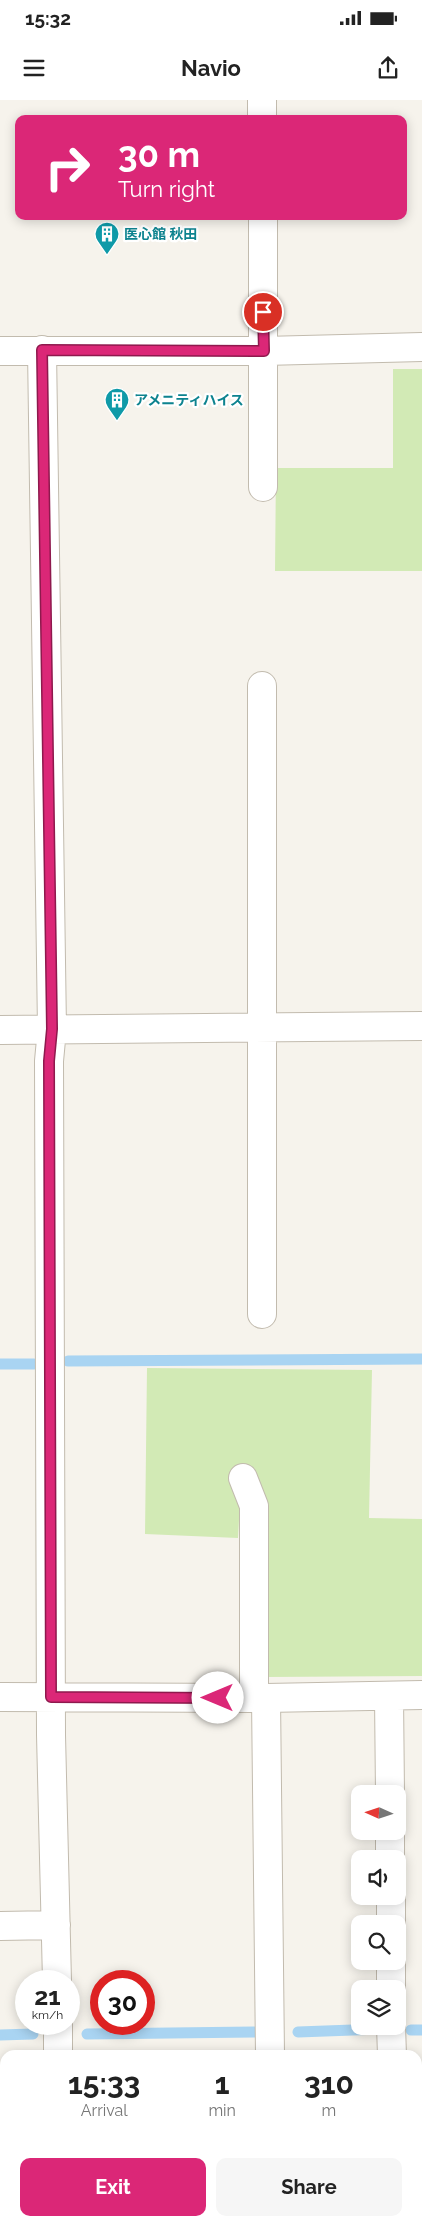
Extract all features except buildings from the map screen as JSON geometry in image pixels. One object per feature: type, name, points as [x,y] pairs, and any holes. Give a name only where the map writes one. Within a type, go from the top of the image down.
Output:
[{"type":"street","points":[[262,100],[262,115]]},
{"type":"street","points":[[263,220],[263,487]]},
{"type":"street","points":[[0,351],[264,351],[422,347]]},
{"type":"street","points":[[42,350],[52,1029],[49,1061],[51,1697],[57,1970]]},
{"type":"street","points":[[262,686],[262,1314]]},
{"type":"street","points":[[0,1030],[422,1026]]},
{"type":"street","points":[[243,1478],[254,1506],[270,2050]]},
{"type":"street","points":[[0,1697],[260,1698],[422,1695]]},
{"type":"street","points":[[389,1696],[390,1785]]},
{"type":"street","points":[[0,1926],[56,1925]]},
{"type":"street","points":[[58,2035],[58,2050]]},
{"type":"street","points":[[391,2035],[392,2050]]},
{"type":"green space","points":[[393,369],[422,369],[422,571],[275,571],[276,468],[393,468]]},
{"type":"green space","points":[[147,1368],[372,1370],[369,1518],[422,1519],[422,1676],[267,1677],[240,1502],[238,1538],[145,1534]]},
{"type":"waterway","points":[[68,1361],[422,1359]]},
{"type":"waterway","points":[[0,1364],[34,1364]]},
{"type":"waterway","points":[[298,2032],[351,2030]]},
{"type":"waterway","points":[[411,2030],[422,2030]]},
{"type":"waterway","points":[[87,2034],[254,2032]]},
{"type":"waterway","points":[[0,2035],[15,2035]]},
{"type":"place","name":"医心館 秋田","points":[[107,255]]},
{"type":"place","name":"アメニティハイス","points":[[117,421]]},
{"type":"route","points":[[218,1698],[51,1697],[49,1061],[52,1029],[42,350],[264,351],[263,312]]}]
